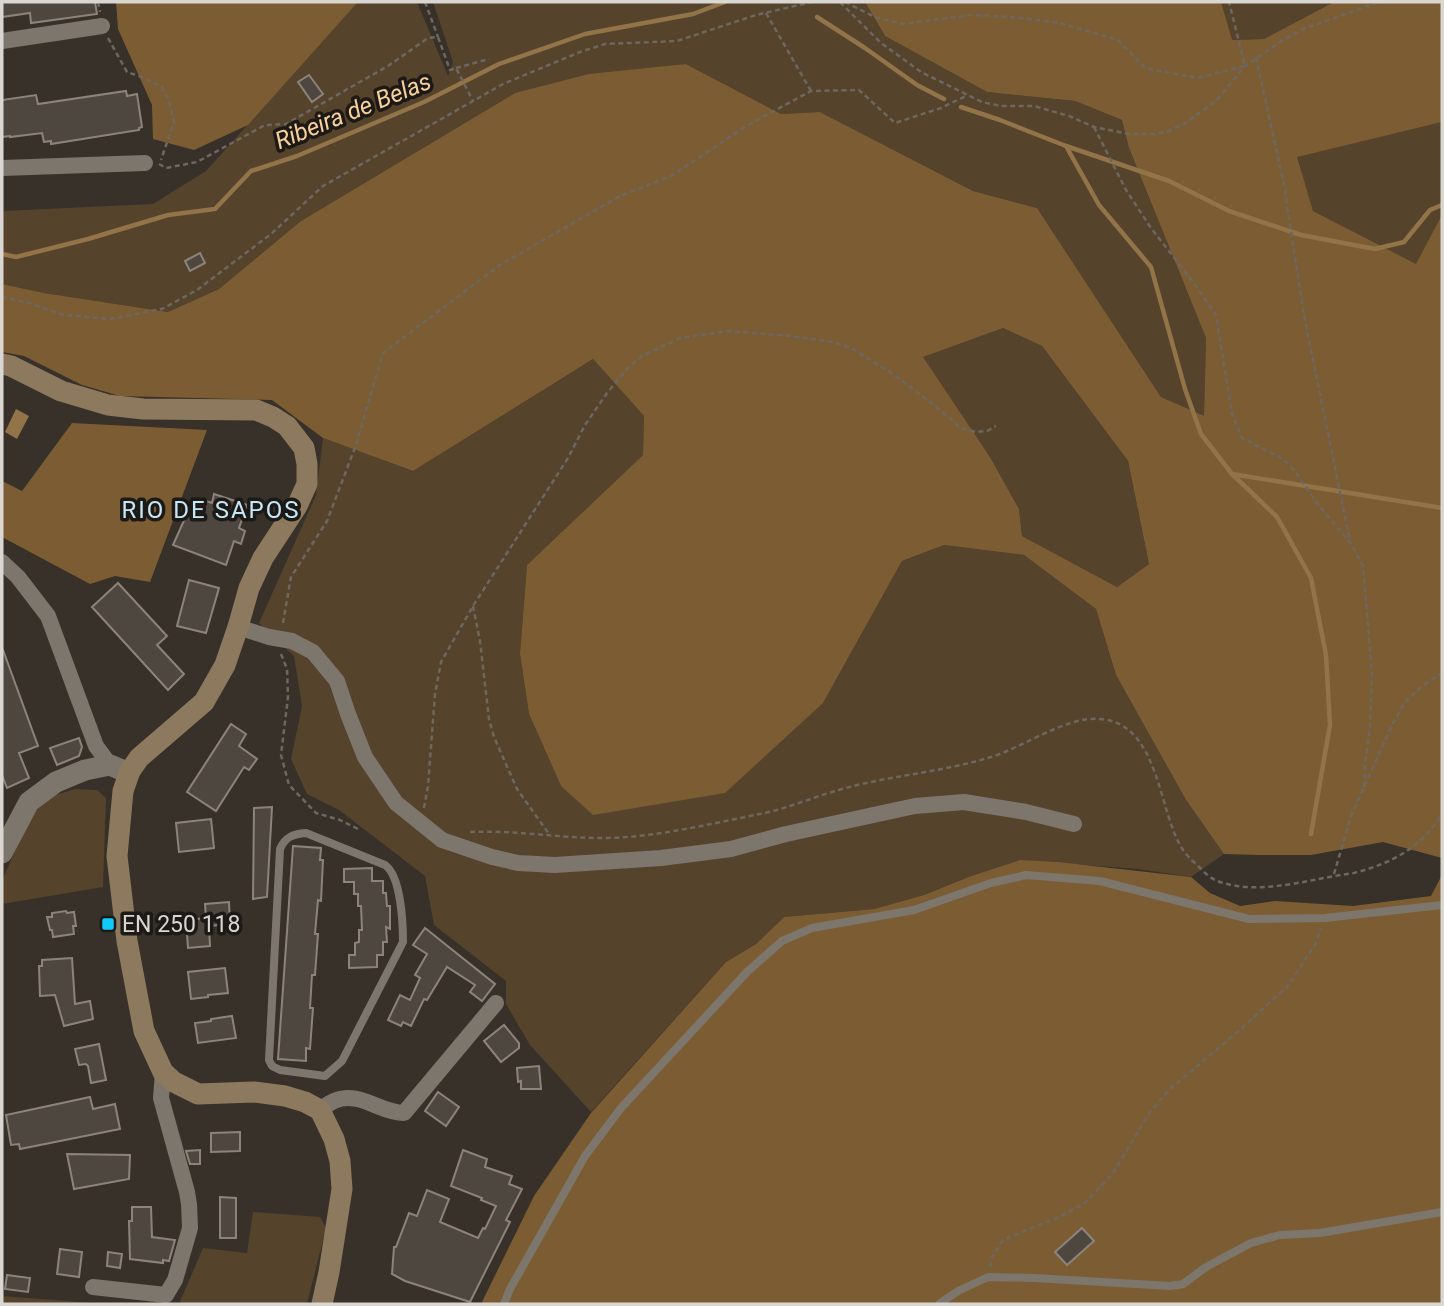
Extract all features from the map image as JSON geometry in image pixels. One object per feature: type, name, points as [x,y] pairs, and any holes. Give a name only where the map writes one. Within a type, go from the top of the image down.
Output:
[{"type":"main road","points":[[2,364],[61,391],[108,405],[143,409],[256,411],[287,426],[304,448],[307,484],[297,506],[263,558],[249,588],[225,665],[204,702],[139,758],[119,769],[123,791],[117,856],[127,941],[144,1031],[163,1072],[174,1082],[198,1094],[254,1093],[305,1101],[320,1110],[334,1139],[341,1161],[342,1189],[330,1272],[322,1304]]},
{"type":"street","points":[[2,41],[102,26]]},
{"type":"street","points":[[2,168],[152,164]]},
{"type":"street","points":[[2,562],[48,616],[96,746],[119,769]]},
{"type":"street","points":[[238,627],[292,642],[313,652],[337,681],[365,757],[396,803],[442,840],[492,858],[555,865],[661,858],[731,849],[915,806],[964,802],[1026,811],[1074,824]]},
{"type":"street","points":[[2,853],[29,802],[56,782],[85,770],[119,769]]},
{"type":"street","points":[[320,1110],[335,1100],[361,1099],[393,1113],[404,1113],[496,1003]]},
{"type":"street","points":[[93,1287],[165,1300],[175,1280],[190,1228],[187,1192],[161,1098],[163,1072]]},
{"type":"lane","points":[[306,832],[391,869],[396,881],[403,928],[403,942],[342,1062],[325,1076],[280,1070],[272,1066],[269,1060],[281,849],[288,837],[306,832]]},
{"type":"lane","points":[[503,1304],[585,1156],[621,1108],[747,972],[782,941],[812,928],[914,910],[991,883],[1026,875],[1100,880],[1249,919],[1325,918],[1442,905]]},
{"type":"lane","points":[[939,1304],[988,1277],[1170,1286],[1184,1284],[1206,1267],[1251,1243],[1280,1235],[1320,1233],[1442,1212]]},
{"type":"path","points":[[425,2],[450,69],[489,59]]},
{"type":"path","points":[[2,297],[64,315],[110,320],[162,309],[197,290],[271,234],[323,186],[503,84],[605,44],[677,41],[766,13],[812,2]]},
{"type":"path","points":[[842,2],[875,17],[903,24],[972,15],[1060,23],[1118,40],[1145,68],[1198,78],[1245,66]]},
{"type":"path","points":[[842,2],[881,43],[921,72],[982,102],[1001,106],[1034,106],[1069,116],[1094,127],[1129,134],[1155,134],[1184,124],[1217,100],[1245,66],[1283,40],[1303,29],[1379,2]]},
{"type":"path","points":[[1229,2],[1245,66]]},
{"type":"path","points":[[766,13],[811,91]]},
{"type":"path","points":[[102,26],[127,72],[142,76],[162,87],[169,101],[174,122],[152,164],[166,168],[197,162],[265,125],[286,124],[388,66],[428,38],[438,37]]},
{"type":"path","points":[[1256,57],[1282,174],[1304,316],[1351,544]]},
{"type":"path","points":[[456,68],[473,101]]},
{"type":"path","points":[[360,830],[340,820],[316,813],[289,785],[281,755],[288,697],[287,668],[275,638],[291,577],[327,521],[356,445],[383,353],[500,265],[620,196],[671,176],[748,125],[811,91],[859,90],[895,123],[941,108],[968,95]]},
{"type":"path","points":[[1094,127],[1126,190],[1216,314],[1232,414],[1242,438],[1283,459],[1294,470],[1351,544],[1363,566],[1372,673],[1364,787]]},
{"type":"path","points":[[418,821],[422,817],[428,786],[435,694],[441,662],[473,606],[568,458],[585,425],[607,393],[642,356],[680,338],[728,331],[833,342],[851,348],[893,374],[961,428],[976,432],[987,431],[996,426]]},
{"type":"path","points":[[473,606],[494,737],[517,789],[550,834]]},
{"type":"path","points":[[1334,875],[1351,816],[1393,723],[1405,702],[1442,673]]},
{"type":"path","points":[[988,1277],[992,1257],[1003,1240],[1085,1203],[1113,1173],[1150,1112],[1171,1088],[1287,986],[1315,943],[1325,918]]},
{"type":"shaded area","points":[[116,2],[358,2],[248,125],[194,150],[153,139],[152,105],[118,29]]},
{"type":"shaded area","points":[[358,2],[417,2],[448,76],[453,62],[433,2],[865,2],[885,36],[987,92],[1075,101],[1122,120],[1129,148],[1206,338],[1204,417],[1161,397],[1037,208],[973,191],[820,112],[781,114],[686,64],[515,93],[301,221],[219,289],[168,312],[2,284],[2,211],[153,204],[206,171]]},
{"type":"shaded area","points":[[865,2],[1221,2],[1232,40],[1264,39],[1334,2],[1442,2],[1442,122],[1297,157],[1313,211],[1416,264],[1442,215],[1442,858],[1383,842],[1311,855],[1224,854],[1186,800],[1116,675],[1096,609],[1024,555],[944,545],[902,561],[823,703],[725,793],[593,815],[561,786],[529,714],[520,654],[527,565],[643,455],[644,416],[593,359],[413,471],[323,438],[272,400],[120,396],[82,385],[24,356],[2,352],[2,284],[168,312],[219,289],[301,221],[515,93],[589,74],[686,64],[781,114],[820,112],[973,191],[1037,208],[1161,397],[1204,416],[1206,338],[1129,148],[1122,120],[1075,101],[987,92],[885,36]],"holes":[[[1003,328],[1042,346],[1128,461],[1149,564],[1117,587],[1022,536],[1019,509],[990,457],[923,357]]]},
{"type":"shaded area","points":[[1221,2],[1334,2],[1264,39],[1231,40]]},
{"type":"shaded area","points":[[1442,122],[1442,215],[1417,265],[1313,211],[1296,156]]},
{"type":"shaded area","points":[[1003,328],[1042,346],[1128,461],[1149,564],[1117,587],[1022,536],[1019,509],[990,457],[922,357]]},
{"type":"shaded area","points":[[593,359],[644,416],[643,455],[527,565],[520,654],[529,714],[561,786],[823,703],[902,561],[944,545],[1024,555],[1096,609],[1116,675],[1186,800],[1224,854],[1191,877],[1137,869],[1020,860],[924,895],[874,909],[784,917],[756,944],[726,962],[591,1112],[530,1045],[506,1004],[506,981],[434,925],[425,876],[339,810],[307,794],[291,759],[302,706],[294,656],[259,623],[316,495],[323,438],[413,471]]},
{"type":"shaded area","points":[[16,409],[29,416],[17,439],[5,432]]},
{"type":"shaded area","points":[[72,423],[207,430],[150,582],[115,576],[90,584],[2,537],[2,481],[22,491]]},
{"type":"shaded area","points":[[75,789],[97,790],[106,798],[103,887],[2,904],[2,881],[27,823],[46,798]]},
{"type":"shaded area","points":[[1020,860],[1191,877],[1210,893],[1240,906],[1275,901],[1353,906],[1431,896],[1442,875],[1442,1304],[481,1304],[534,1196],[591,1113],[726,962],[756,944],[784,917],[874,909],[924,895]]},
{"type":"shaded area","points":[[253,1212],[320,1217],[326,1228],[307,1304],[179,1304],[203,1248],[247,1253]]},
{"type":"shaded area","points":[[2,1296],[105,1304],[2,1304]]},
{"type":"building","points":[[2,2],[95,2],[97,14],[31,23],[30,13],[2,17]]},
{"type":"building","points":[[309,75],[323,94],[312,102],[298,82]]},
{"type":"building","points":[[126,91],[127,96],[137,94],[142,127],[139,130],[51,144],[51,141],[44,142],[42,133],[2,137],[2,100],[36,95],[38,104]]},
{"type":"building","points":[[200,253],[205,263],[190,271],[185,261]]},
{"type":"building","points":[[214,494],[247,505],[239,528],[245,531],[241,544],[234,541],[226,565],[173,545],[191,505],[203,511],[206,501],[212,503]]},
{"type":"building","points":[[189,580],[219,588],[206,633],[177,626]]},
{"type":"building","points":[[118,583],[167,636],[157,645],[184,674],[168,690],[92,607]]},
{"type":"building","points":[[2,650],[38,746],[19,753],[29,778],[7,788],[2,775]]},
{"type":"building","points":[[231,724],[246,734],[239,746],[257,759],[249,770],[244,767],[216,811],[187,792]]},
{"type":"building","points":[[79,738],[82,747],[79,756],[57,765],[50,748]]},
{"type":"building","points":[[272,807],[267,897],[253,899],[254,808]]},
{"type":"building","points":[[211,819],[214,848],[179,852],[176,823]]},
{"type":"building","points":[[293,846],[321,848],[320,860],[323,860],[321,901],[318,900],[315,934],[318,934],[315,975],[312,975],[310,1049],[306,1048],[306,1061],[278,1059]]},
{"type":"building","points":[[372,868],[372,881],[383,881],[383,893],[386,893],[387,906],[390,906],[390,929],[386,927],[387,942],[383,942],[383,955],[377,955],[377,967],[349,968],[349,955],[355,955],[355,943],[359,942],[359,930],[362,930],[361,906],[358,906],[358,894],[354,894],[354,882],[344,882],[344,869]]},
{"type":"building","points":[[229,902],[230,924],[209,926],[210,946],[188,948],[186,920],[206,918],[205,904]]},
{"type":"building","points":[[74,912],[74,934],[53,937],[47,917],[52,917],[52,913]]},
{"type":"building","points":[[425,928],[495,984],[482,1001],[470,992],[475,985],[447,967],[427,1000],[424,999],[411,1026],[403,1022],[401,1026],[388,1020],[400,995],[410,1000],[420,978],[415,975],[427,954],[413,945]]},
{"type":"building","points":[[72,958],[75,1004],[90,1001],[93,1019],[64,1026],[55,995],[40,996],[39,966],[42,966],[42,960]]},
{"type":"building","points":[[225,968],[228,993],[191,999],[188,972]]},
{"type":"building","points":[[232,1016],[236,1038],[198,1043],[195,1023]]},
{"type":"building","points":[[504,1025],[519,1043],[519,1048],[501,1062],[484,1041]]},
{"type":"building","points":[[99,1044],[106,1080],[91,1083],[88,1066],[79,1065],[75,1049]]},
{"type":"building","points":[[539,1066],[541,1089],[521,1089],[517,1068]]},
{"type":"building","points":[[438,1092],[459,1107],[446,1126],[425,1111]]},
{"type":"building","points":[[90,1097],[93,1109],[115,1104],[120,1129],[20,1149],[19,1144],[11,1145],[6,1115]]},
{"type":"building","points":[[240,1132],[240,1151],[211,1152],[211,1133]]},
{"type":"building","points":[[200,1150],[200,1164],[190,1164],[186,1151]]},
{"type":"building","points":[[463,1150],[487,1159],[485,1167],[512,1176],[509,1184],[522,1189],[506,1220],[510,1222],[470,1302],[405,1281],[392,1274],[394,1247],[409,1213],[417,1216],[427,1190],[449,1199],[440,1222],[478,1238],[483,1228],[485,1229],[496,1206],[451,1186]]},
{"type":"building","points":[[67,1154],[130,1155],[129,1179],[74,1189]]},
{"type":"building","points":[[220,1197],[236,1198],[236,1238],[220,1238]]},
{"type":"building","points":[[132,1207],[151,1207],[152,1237],[175,1240],[169,1261],[163,1260],[163,1263],[130,1259],[129,1221],[132,1221]]},
{"type":"building","points":[[1082,1228],[1094,1241],[1067,1265],[1055,1252]]},
{"type":"building","points":[[60,1249],[82,1252],[79,1277],[57,1274]]},
{"type":"building","points":[[108,1252],[122,1254],[120,1268],[107,1266]]},
{"type":"building","points":[[7,1275],[30,1278],[28,1292],[5,1289]]},
{"type":"waterway","name":"Ribeira de Belas","points":[[2,254],[16,257],[168,215],[215,209],[251,171],[297,156],[424,102],[499,64],[585,34],[693,14],[725,2]]},
{"type":"waterway","points":[[817,17],[917,85],[944,99]]},
{"type":"waterway","points":[[961,107],[1066,146],[1099,205],[1151,267],[1185,389],[1201,434],[1232,474],[1277,517],[1311,578],[1326,655],[1330,725],[1311,834]]},
{"type":"waterway","points":[[1066,146],[1169,181],[1229,211],[1301,235],[1375,249],[1404,242],[1430,210],[1442,205]]},
{"type":"waterway","points":[[1232,474],[1442,508]]},
{"type":"place","name":"EN 250 118","points":[[108,924]]},
{"type":"district","name":"RIO DE SAPOS","points":[[211,510]]}]
